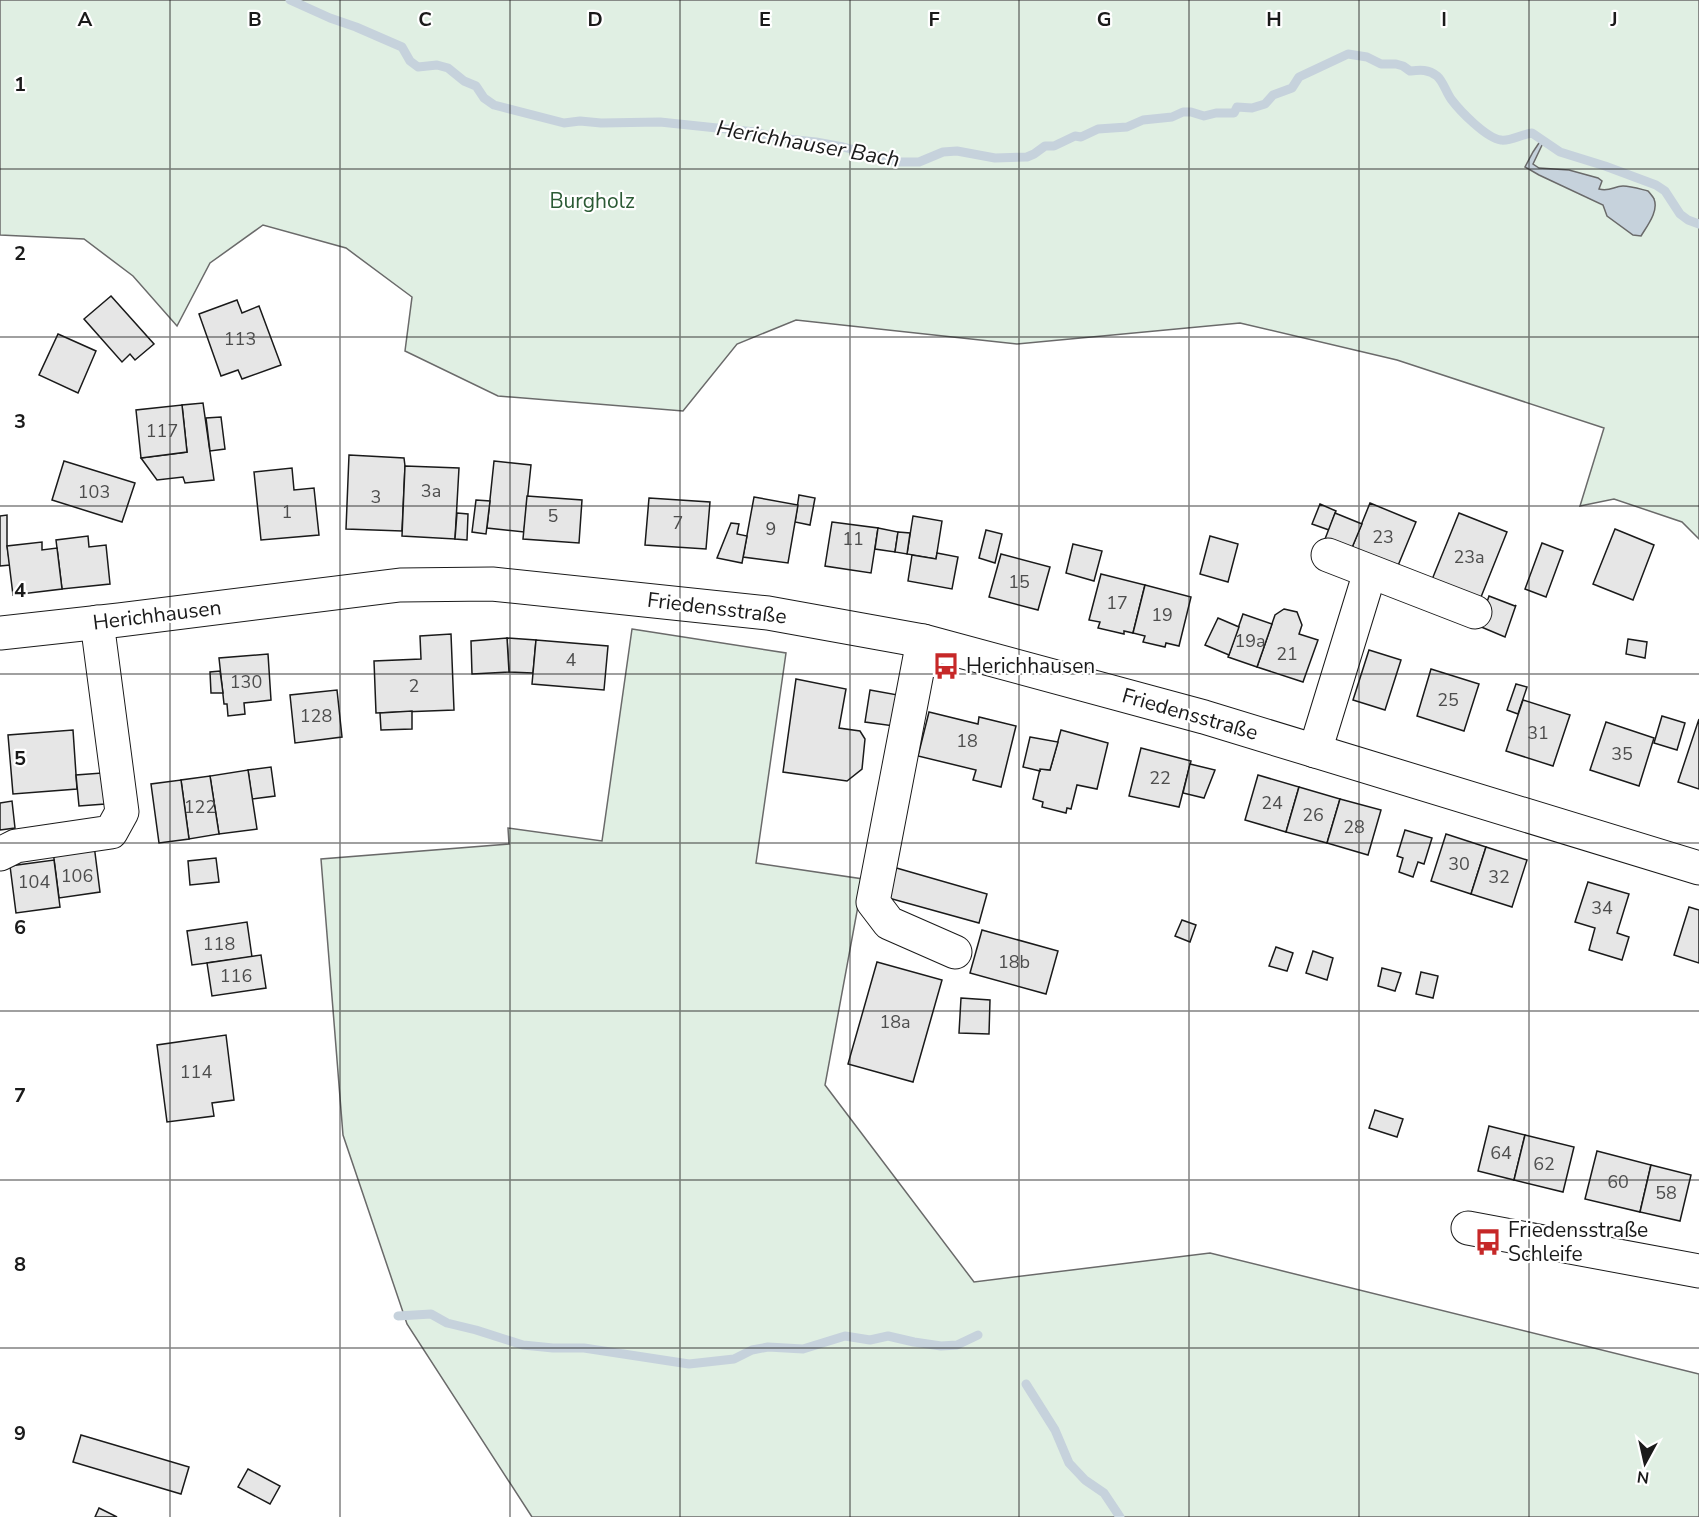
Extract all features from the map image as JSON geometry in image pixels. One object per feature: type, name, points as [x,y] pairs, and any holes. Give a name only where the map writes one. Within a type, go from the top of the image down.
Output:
[{"type":"street","points":[[1328,555],[1475,612]]},
{"type":"street","points":[[1315,751],[1370,572]]},
{"type":"street","name":"Friedensstraße","points":[[313,595],[400,585],[492,584],[768,613],[923,640],[1204,717],[1699,868]]},
{"type":"street","name":"Herichhausen","points":[[0,633],[313,595]]},
{"type":"street","points":[[0,854],[16,846],[111,832],[122,813],[97,622]]},
{"type":"street","points":[[923,640],[873,902],[888,923],[955,952]]},
{"type":"street","points":[[1468,1228],[1699,1270]]},
{"type":"green space","name":"Burgholz","points":[[0,0],[1699,0],[1699,539],[1682,522],[1614,499],[1580,506],[1604,428],[1397,360],[1240,323],[1017,344],[796,320],[737,344],[683,411],[498,396],[405,351],[412,297],[346,248],[263,225],[210,263],[177,326],[133,276],[84,239],[0,235]]},
{"type":"green space","points":[[632,629],[786,653],[756,863],[863,879],[825,1085],[974,1282],[1210,1253],[1699,1374],[1699,1517],[532,1517],[407,1324],[343,1135],[321,859],[509,844],[508,828],[602,841]]},
{"type":"shaded area","points":[[1541,140],[1544,141],[1533,164],[1539,168],[1569,170],[1598,178],[1602,181],[1599,189],[1606,190],[1623,186],[1648,191],[1654,198],[1655,208],[1641,236],[1633,235],[1607,216],[1603,205],[1525,167]]},
{"type":"building","points":[[111,296],[154,344],[135,360],[130,354],[122,362],[84,319]]},
{"type":"building","points":[[237,300],[242,313],[259,306],[281,365],[242,379],[238,370],[221,376],[199,314]]},
{"type":"building","points":[[58,334],[96,351],[78,393],[39,375]]},
{"type":"building","points":[[203,403],[214,480],[185,483],[183,477],[157,480],[141,458],[187,452],[182,405]]},
{"type":"building","points":[[182,405],[187,452],[141,458],[136,410]]},
{"type":"building","points":[[221,417],[225,449],[210,451],[206,418]]},
{"type":"building","points":[[349,455],[404,458],[402,531],[346,529]]},
{"type":"building","points":[[64,461],[135,483],[122,522],[52,500]]},
{"type":"building","points":[[494,461],[531,465],[524,532],[487,528]]},
{"type":"building","points":[[405,466],[459,468],[455,539],[402,536]]},
{"type":"building","points":[[292,468],[294,490],[314,488],[319,535],[261,540],[254,472]]},
{"type":"building","points":[[799,495],[815,498],[810,525],[795,522]]},
{"type":"building","points":[[527,496],[582,500],[579,543],[523,539]]},
{"type":"building","points":[[754,497],[798,505],[788,563],[743,557]]},
{"type":"building","points":[[649,498],[710,502],[706,549],[645,545]]},
{"type":"building","points":[[476,500],[490,501],[486,534],[472,532]]},
{"type":"building","points":[[1370,503],[1416,522],[1397,568],[1351,550]]},
{"type":"building","points":[[1320,504],[1336,511],[1329,530],[1312,524]]},
{"type":"building","points":[[457,513],[468,514],[467,540],[455,539]]},
{"type":"building","points":[[1335,513],[1362,524],[1351,550],[1325,539]]},
{"type":"building","points":[[1459,513],[1507,532],[1479,602],[1431,582]]},
{"type":"building","points":[[7,515],[7,546],[10,565],[0,566],[0,516]]},
{"type":"building","points":[[913,516],[942,521],[936,559],[907,554]]},
{"type":"building","points":[[832,522],[878,528],[871,573],[825,566]]},
{"type":"building","points":[[731,523],[739,524],[737,534],[747,536],[742,563],[717,558]]},
{"type":"building","points":[[878,528],[898,532],[895,552],[875,549]]},
{"type":"building","points":[[1615,529],[1654,545],[1633,600],[1593,584]]},
{"type":"building","points":[[986,530],[1002,534],[995,563],[979,558]]},
{"type":"building","points":[[898,532],[910,533],[907,554],[895,552]]},
{"type":"building","points":[[88,536],[89,547],[106,545],[110,584],[62,589],[56,540]]},
{"type":"building","points":[[1210,536],[1238,544],[1228,582],[1200,574]]},
{"type":"building","points":[[42,542],[42,550],[57,548],[62,589],[13,595],[7,546]]},
{"type":"building","points":[[1542,543],[1563,551],[1546,597],[1525,589]]},
{"type":"building","points":[[1073,544],[1102,551],[1094,581],[1066,573]]},
{"type":"building","points":[[937,553],[958,557],[952,589],[908,581],[912,555],[936,559]]},
{"type":"building","points":[[1001,554],[1050,567],[1038,610],[989,597]]},
{"type":"building","points":[[1101,574],[1145,585],[1133,633],[1124,631],[1124,634],[1098,628],[1100,622],[1089,620]]},
{"type":"building","points":[[1145,585],[1191,597],[1179,646],[1166,643],[1165,647],[1143,642],[1145,636],[1133,633]]},
{"type":"building","points":[[1489,596],[1516,605],[1505,637],[1479,626]]},
{"type":"building","points":[[1284,609],[1297,612],[1302,625],[1299,634],[1318,640],[1303,682],[1257,667],[1275,615]]},
{"type":"building","points":[[1243,614],[1272,624],[1257,667],[1228,657]]},
{"type":"building","points":[[1218,618],[1239,627],[1229,655],[1205,645]]},
{"type":"building","points":[[451,634],[454,710],[376,713],[374,661],[421,659],[420,636]]},
{"type":"building","points":[[507,638],[536,640],[533,673],[509,672]]},
{"type":"building","points":[[507,638],[509,672],[472,674],[471,641]]},
{"type":"building","points":[[1628,639],[1647,642],[1645,658],[1626,654]]},
{"type":"building","points":[[536,640],[608,646],[604,690],[532,684]]},
{"type":"building","points":[[1369,650],[1401,660],[1385,710],[1353,700]]},
{"type":"building","points":[[268,654],[271,700],[244,703],[245,714],[228,716],[227,704],[224,704],[219,658]]},
{"type":"building","points":[[1431,669],[1479,684],[1464,731],[1417,716]]},
{"type":"building","points":[[220,671],[223,693],[211,693],[210,672]]},
{"type":"building","points":[[796,679],[846,689],[839,728],[860,731],[865,739],[862,769],[847,781],[783,772]]},
{"type":"building","points":[[1516,684],[1527,687],[1518,714],[1507,710]]},
{"type":"building","points":[[337,690],[342,737],[295,743],[290,695]]},
{"type":"building","points":[[870,690],[898,695],[894,726],[865,722]]},
{"type":"building","points":[[1523,700],[1570,715],[1553,766],[1506,751]]},
{"type":"building","points":[[412,711],[412,729],[381,730],[380,713]]},
{"type":"building","points":[[929,712],[978,724],[979,717],[1016,726],[1001,787],[973,780],[976,770],[918,756]]},
{"type":"building","points":[[1662,716],[1685,723],[1677,750],[1654,743]]},
{"type":"building","points":[[1699,719],[1699,789],[1678,782]]},
{"type":"building","points":[[1606,722],[1654,738],[1639,786],[1590,770]]},
{"type":"building","points":[[73,730],[77,789],[13,794],[8,735]]},
{"type":"building","points":[[1061,730],[1108,743],[1097,789],[1077,785],[1071,809],[1067,808],[1066,813],[1042,807],[1043,802],[1033,799],[1040,769],[1050,770]]},
{"type":"building","points":[[1030,737],[1058,742],[1050,770],[1040,769],[1040,771],[1023,767]]},
{"type":"building","points":[[1141,748],[1191,761],[1179,807],[1129,796]]},
{"type":"building","points":[[1190,764],[1215,770],[1204,798],[1183,793]]},
{"type":"building","points":[[271,767],[275,796],[252,799],[248,770]]},
{"type":"building","points":[[248,770],[257,829],[219,834],[210,776]]},
{"type":"building","points":[[102,773],[105,804],[79,806],[76,775]]},
{"type":"building","points":[[1258,775],[1299,787],[1286,832],[1245,820]]},
{"type":"building","points":[[210,776],[219,834],[189,839],[181,780]]},
{"type":"building","points":[[181,780],[189,839],[159,843],[151,784]]},
{"type":"building","points":[[1299,787],[1340,799],[1327,843],[1286,832]]},
{"type":"building","points":[[1340,799],[1381,810],[1368,855],[1327,843]]},
{"type":"building","points":[[12,801],[15,828],[0,830],[0,803]]},
{"type":"building","points":[[1405,830],[1432,838],[1424,864],[1418,862],[1413,877],[1399,872],[1403,858],[1397,856]]},
{"type":"building","points":[[1446,834],[1486,847],[1471,894],[1431,881]]},
{"type":"building","points":[[94,845],[100,892],[59,898],[53,851]]},
{"type":"building","points":[[1486,847],[1527,860],[1512,907],[1471,894]]},
{"type":"building","points":[[216,858],[219,882],[190,885],[188,861]]},
{"type":"building","points":[[54,860],[60,907],[16,913],[10,866]]},
{"type":"building","points":[[893,867],[987,894],[979,923],[885,897]]},
{"type":"building","points":[[1588,882],[1629,894],[1617,933],[1629,937],[1622,960],[1589,950],[1595,928],[1575,922]]},
{"type":"building","points":[[1689,907],[1699,910],[1699,963],[1674,955]]},
{"type":"building","points":[[1182,920],[1196,925],[1190,942],[1175,936]]},
{"type":"building","points":[[247,922],[252,957],[192,965],[187,931]]},
{"type":"building","points":[[982,930],[1058,951],[1046,994],[970,973]]},
{"type":"building","points":[[1276,947],[1293,953],[1287,971],[1269,966]]},
{"type":"building","points":[[1313,951],[1333,958],[1327,980],[1306,973]]},
{"type":"building","points":[[261,955],[266,988],[212,996],[207,963]]},
{"type":"building","points":[[877,962],[942,980],[913,1082],[848,1064]]},
{"type":"building","points":[[1382,968],[1401,973],[1395,991],[1378,986]]},
{"type":"building","points":[[1421,972],[1438,976],[1433,998],[1416,994]]},
{"type":"building","points":[[961,998],[990,1000],[989,1034],[959,1033]]},
{"type":"building","points":[[226,1035],[234,1100],[212,1103],[214,1116],[167,1122],[157,1045]]},
{"type":"building","points":[[1375,1110],[1403,1119],[1397,1137],[1369,1128]]},
{"type":"building","points":[[1489,1126],[1525,1135],[1514,1180],[1478,1171]]},
{"type":"building","points":[[1525,1135],[1574,1147],[1563,1192],[1514,1180]]},
{"type":"building","points":[[1597,1151],[1651,1165],[1640,1212],[1585,1199]]},
{"type":"building","points":[[1651,1165],[1691,1175],[1680,1221],[1640,1212]]},
{"type":"building","points":[[81,1435],[189,1467],[181,1494],[73,1462]]},
{"type":"building","points":[[248,1469],[280,1486],[270,1504],[238,1487]]},
{"type":"building","points":[[99,1508],[117,1517],[95,1517]]},
{"type":"waterway","name":"Herichhauser Bach","points":[[290,0],[402,47],[410,61],[418,67],[437,65],[448,68],[464,81],[476,86],[484,98],[494,105],[564,123],[580,121],[660,122],[755,132],[777,138],[843,147],[897,162],[919,162],[943,152],[957,151],[995,158],[1027,157],[1045,146],[1054,146],[1098,129],[1127,127],[1143,120],[1172,117],[1183,112],[1204,116],[1234,113],[1237,107],[1252,108],[1265,104],[1273,95],[1292,88],[1299,77],[1348,54],[1367,57],[1381,64],[1396,64],[1410,71],[1434,74],[1460,110],[1495,138],[1508,140],[1532,133],[1560,152],[1656,185],[1665,191],[1680,214],[1699,224]]},
{"type":"waterway","points":[[398,1316],[431,1314],[447,1323],[523,1345],[584,1348],[689,1364],[734,1359],[752,1350],[768,1347],[803,1349],[845,1336],[870,1340],[888,1336],[941,1346],[957,1345],[978,1335]]},
{"type":"waterway","points":[[1026,1384],[1055,1430],[1069,1463],[1085,1480],[1104,1493],[1120,1517]]},
{"type":"place","name":"Herichhausen","points":[[946,666]]},
{"type":"place","name":"Friedensstraße Schleife","points":[[1488,1242]]}]
